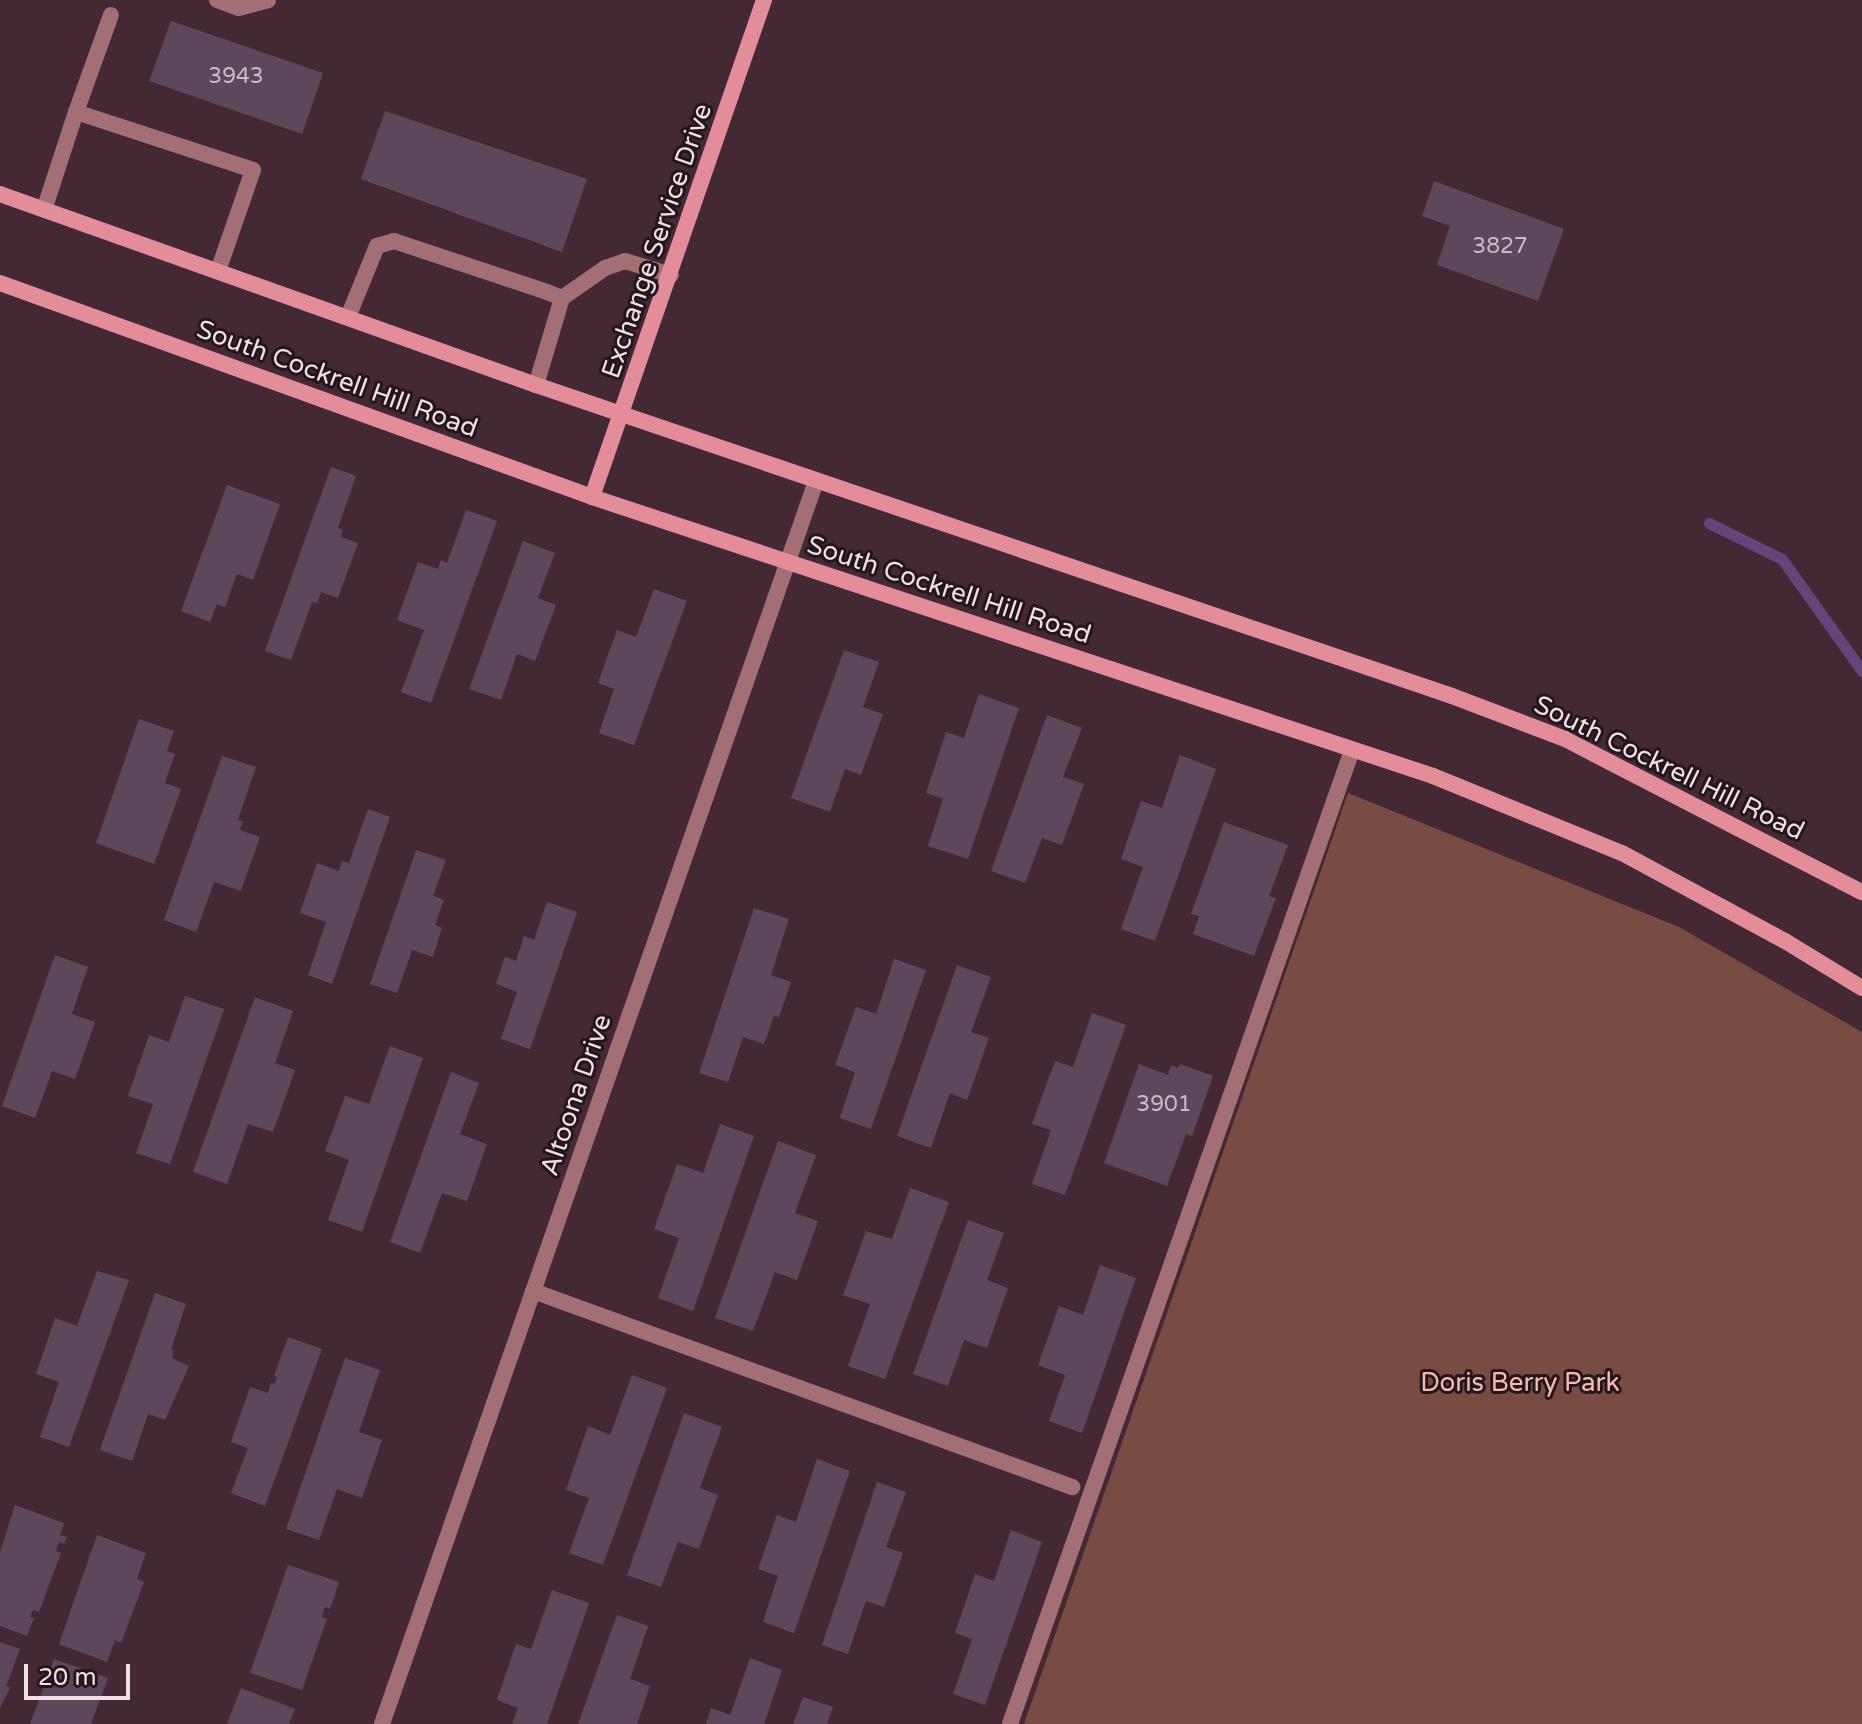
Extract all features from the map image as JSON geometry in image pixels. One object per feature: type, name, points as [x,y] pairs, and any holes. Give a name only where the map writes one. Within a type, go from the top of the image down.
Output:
[{"type":"main road","name":"Exchange Service Drive","points":[[592,497],[764,0]]},
{"type":"main road","name":"South Cockrell Hill Road","points":[[0,194],[536,385],[1385,673],[1565,739],[1862,892]]},
{"type":"main road","name":"South Cockrell Hill Road","points":[[0,283],[592,497],[1433,776],[1622,853],[1785,941],[1862,988]]},
{"type":"street","points":[[217,0],[239,8],[268,0]]},
{"type":"street","points":[[44,210],[111,15]]},
{"type":"street","points":[[76,112],[253,170],[218,271]]},
{"type":"street","points":[[348,317],[377,246],[394,241],[562,298]]},
{"type":"street","points":[[536,385],[562,298],[605,268],[625,261],[671,275]]},
{"type":"street","name":"Altoona Drive","points":[[382,1724],[816,481]]},
{"type":"street","points":[[1010,1724],[1352,750]]},
{"type":"street","points":[[533,1291],[1072,1487]]},
{"type":"green space","name":"Doris Berry Park","points":[[1348,793],[1679,927],[1862,1032],[1862,1724],[1024,1724]]},
{"type":"building","points":[[171,21],[323,73],[302,134],[149,81]]},
{"type":"building","points":[[385,111],[587,179],[562,252],[361,179]]},
{"type":"building","points":[[1434,181],[1564,229],[1538,301],[1437,265],[1450,226],[1422,216]]},
{"type":"building","points":[[331,467],[356,476],[338,528],[343,530],[341,537],[358,543],[338,598],[321,592],[317,603],[312,602],[291,660],[265,651]]},
{"type":"building","points":[[227,485],[280,504],[253,580],[237,574],[225,607],[217,604],[210,622],[181,611]]},
{"type":"building","points":[[466,510],[497,521],[431,703],[401,692],[424,630],[397,620],[418,562],[438,569],[441,560],[447,563]]},
{"type":"building","points":[[523,541],[555,553],[538,598],[556,605],[535,661],[517,654],[501,700],[469,689]]},
{"type":"building","points":[[654,589],[687,601],[634,745],[599,733],[614,689],[598,683],[617,630],[636,637]]},
{"type":"building","points":[[844,650],[879,662],[863,707],[883,714],[861,775],[845,769],[830,812],[791,798]]},
{"type":"building","points":[[979,694],[1019,708],[968,859],[928,846],[943,799],[926,793],[946,732],[964,738]]},
{"type":"building","points":[[1047,715],[1082,728],[1063,777],[1084,784],[1062,845],[1042,838],[1025,883],[991,871]]},
{"type":"building","points":[[139,719],[174,731],[167,751],[175,754],[165,783],[181,789],[154,864],[96,843]]},
{"type":"building","points":[[1180,755],[1216,769],[1155,941],[1121,929],[1143,867],[1121,859],[1141,801],[1162,808]]},
{"type":"building","points":[[222,756],[256,767],[238,820],[243,821],[240,830],[260,837],[241,891],[214,882],[196,932],[164,920]]},
{"type":"building","points":[[368,809],[390,817],[332,984],[308,975],[326,922],[300,913],[317,863],[339,871],[342,861],[349,863]]},
{"type":"building","points":[[1224,822],[1288,845],[1269,896],[1276,898],[1254,956],[1193,934],[1199,916],[1191,914]]},
{"type":"building","points":[[416,850],[446,860],[433,896],[444,900],[435,925],[442,928],[433,957],[412,950],[397,993],[370,984]]},
{"type":"building","points":[[547,902],[577,912],[530,1049],[501,1039],[517,992],[496,984],[505,957],[516,961],[524,936],[534,940]]},
{"type":"building","points":[[754,908],[789,919],[771,975],[791,982],[779,1017],[774,1016],[764,1044],[743,1037],[728,1082],[699,1073]]},
{"type":"building","points":[[55,955],[88,967],[72,1014],[95,1022],[75,1079],[52,1071],[35,1118],[2,1106]]},
{"type":"building","points":[[894,959],[926,970],[871,1129],[840,1118],[855,1072],[835,1065],[856,1007],[876,1014]]},
{"type":"building","points":[[957,965],[991,977],[971,1032],[989,1038],[967,1100],[950,1093],[931,1148],[897,1136]]},
{"type":"building","points":[[185,996],[224,1009],[170,1164],[136,1153],[153,1104],[128,1096],[149,1035],[169,1042]]},
{"type":"building","points":[[255,997],[293,1011],[275,1063],[295,1070],[273,1132],[248,1124],[227,1184],[193,1172]]},
{"type":"building","points":[[1092,1013],[1126,1025],[1065,1195],[1032,1184],[1051,1130],[1032,1124],[1055,1061],[1073,1067]]},
{"type":"building","points":[[390,1046],[423,1058],[362,1232],[328,1220],[349,1160],[325,1151],[345,1096],[369,1104]]},
{"type":"building","points":[[1139,1064],[1168,1075],[1171,1065],[1178,1068],[1180,1064],[1213,1076],[1192,1136],[1186,1134],[1167,1186],[1104,1163]]},
{"type":"building","points":[[451,1072],[479,1083],[460,1134],[487,1144],[467,1201],[442,1193],[420,1253],[390,1242]]},
{"type":"building","points":[[720,1124],[754,1136],[693,1311],[658,1298],[679,1238],[654,1229],[677,1164],[703,1173]]},
{"type":"building","points":[[778,1141],[816,1155],[795,1213],[818,1221],[797,1280],[775,1272],[753,1331],[715,1318]]},
{"type":"building","points":[[910,1188],[949,1202],[885,1379],[848,1366],[870,1304],[843,1295],[866,1231],[892,1239]]},
{"type":"building","points":[[968,1220],[1004,1233],[987,1280],[1008,1288],[987,1348],[964,1340],[948,1386],[913,1374]]},
{"type":"building","points":[[1100,1265],[1136,1278],[1082,1433],[1049,1421],[1065,1375],[1038,1365],[1059,1306],[1083,1315]]},
{"type":"building","points":[[97,1271],[129,1280],[69,1447],[40,1437],[59,1382],[36,1374],[55,1318],[77,1326]]},
{"type":"building","points":[[155,1293],[186,1304],[171,1350],[174,1351],[172,1358],[189,1366],[165,1420],[148,1414],[132,1461],[100,1450]]},
{"type":"building","points":[[288,1337],[322,1349],[265,1506],[231,1493],[248,1448],[231,1442],[250,1387],[268,1393],[271,1383],[275,1384],[277,1377],[274,1376]]},
{"type":"building","points":[[345,1358],[380,1370],[359,1432],[382,1440],[362,1498],[337,1489],[319,1540],[286,1529]]},
{"type":"building","points":[[632,1375],[667,1388],[603,1565],[569,1553],[589,1498],[566,1490],[588,1426],[610,1435]]},
{"type":"building","points":[[684,1413],[722,1427],[700,1488],[718,1495],[699,1549],[678,1542],[661,1587],[627,1575]]},
{"type":"building","points":[[817,1459],[850,1471],[794,1633],[763,1622],[778,1576],[758,1569],[777,1515],[796,1522]]},
{"type":"building","points":[[877,1482],[906,1492],[886,1547],[903,1553],[884,1607],[866,1601],[848,1654],[822,1645]]},
{"type":"building","points":[[15,1505],[64,1523],[60,1535],[67,1537],[64,1544],[59,1542],[56,1551],[61,1553],[39,1612],[33,1610],[30,1617],[34,1618],[27,1636],[0,1626],[0,1553]]},
{"type":"building","points":[[1011,1530],[1042,1542],[985,1705],[953,1694],[972,1639],[955,1633],[975,1574],[994,1581]]},
{"type":"building","points":[[97,1535],[146,1553],[137,1579],[144,1582],[121,1643],[115,1640],[107,1662],[59,1644]]},
{"type":"building","points":[[288,1565],[339,1582],[330,1609],[325,1607],[322,1617],[327,1619],[302,1690],[250,1673]]},
{"type":"building","points":[[552,1590],[589,1603],[547,1724],[512,1724],[518,1708],[497,1700],[516,1644],[531,1649]]},
{"type":"building","points":[[617,1615],[648,1626],[630,1679],[650,1686],[637,1724],[578,1724]]},
{"type":"building","points":[[0,1642],[20,1649],[6,1686],[10,1688],[0,1708]]},
{"type":"building","points":[[750,1658],[782,1670],[764,1724],[706,1724],[711,1708],[730,1715]]},
{"type":"building","points":[[54,1659],[108,1678],[91,1724],[30,1724]]},
{"type":"building","points":[[241,1688],[295,1709],[289,1724],[227,1724]]},
{"type":"building","points":[[803,1697],[833,1707],[827,1724],[793,1724]]},
{"type":"waterway","points":[[1709,523],[1782,559],[1862,671]]}]
